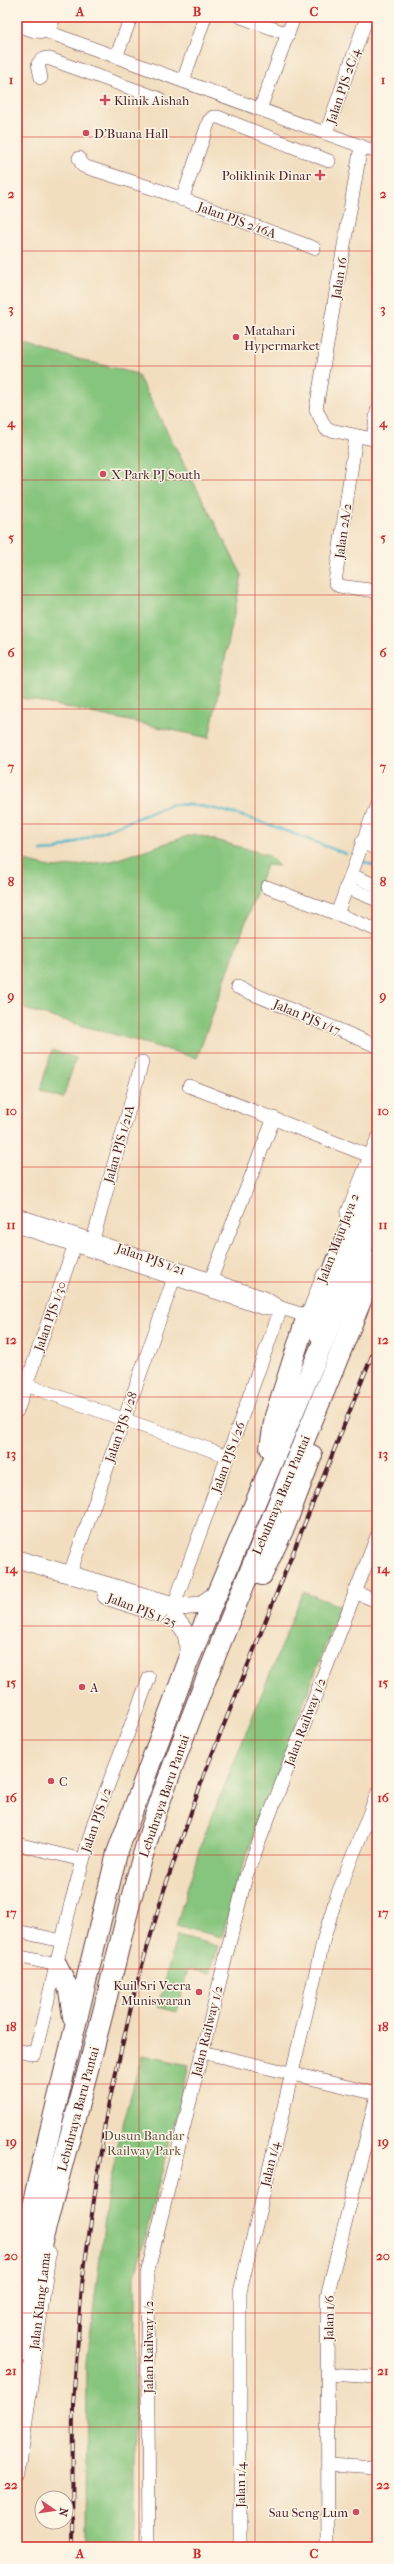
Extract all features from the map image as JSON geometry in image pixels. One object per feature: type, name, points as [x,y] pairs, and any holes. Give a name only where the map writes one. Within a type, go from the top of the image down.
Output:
[{"type":"highway","points":[[319,1353],[321,1314],[332,1276],[374,1163]]},
{"type":"highway","name":"Lebuhraya Baru Pantai","points":[[18,2263],[74,2024],[117,1853],[188,1662],[377,1214]]},
{"type":"highway","name":"Lebuhraya Baru Pantai","points":[[17,2354],[27,2300],[104,2011],[125,1916],[162,1797],[206,1678],[345,1342],[377,1260]]},
{"type":"highway","points":[[206,1678],[238,1625],[285,1526],[377,1289]]},
{"type":"highway","points":[[265,1478],[275,1416],[307,1316]]},
{"type":"highway","points":[[57,1965],[69,1990],[74,2024]]},
{"type":"main road","name":"Jalan PJS 1/25","points":[[17,1559],[69,1576],[83,1577],[187,1608],[200,1605],[216,1594]]},
{"type":"main road","name":"Jalan PJS 1/25","points":[[69,1576],[80,1587],[174,1619],[182,1625],[188,1637],[188,1662]]},
{"type":"main road","name":"Jalan Klang Lama","points":[[17,2472],[47,2255],[48,2224]]},
{"type":"street","points":[[27,17],[38,21],[48,32]]},
{"type":"street","points":[[48,32],[54,17]]},
{"type":"street","points":[[116,57],[131,17]]},
{"type":"street","points":[[183,81],[205,17]]},
{"type":"street","points":[[241,17],[288,34]]},
{"type":"street","points":[[260,109],[294,17]]},
{"type":"street","name":"Jalan PJS 2C/4","points":[[326,133],[367,17]]},
{"type":"street","points":[[17,25],[35,31],[48,32],[377,152]]},
{"type":"street","points":[[41,78],[38,64],[41,60],[47,58],[158,98]]},
{"type":"street","points":[[182,200],[209,121],[213,118],[218,117],[329,161]]},
{"type":"street","name":"Jalan 16","points":[[356,436],[326,429],[316,409],[361,146]]},
{"type":"street","name":"Jalan PJS 2/16A","points":[[81,162],[314,248]]},
{"type":"street","points":[[356,436],[375,439],[377,411]]},
{"type":"street","name":"Jalan 2A/2","points":[[356,436],[335,582],[339,586],[377,591]]},
{"type":"street","points":[[337,914],[348,881],[372,844],[377,803]]},
{"type":"street","points":[[348,881],[377,886]]},
{"type":"street","points":[[348,881],[377,900]]},
{"type":"street","points":[[267,887],[377,930]]},
{"type":"street","name":"Jalan PJS 1/17","points":[[237,988],[377,1046]]},
{"type":"street","name":"Jalan PJS 1/21A","points":[[92,1244],[142,1062]]},
{"type":"street","points":[[189,1086],[274,1118],[374,1163]]},
{"type":"street","points":[[212,1280],[274,1118]]},
{"type":"street","name":"Jalan Maju Jaya 2","points":[[307,1316],[374,1163],[377,1139]]},
{"type":"street","name":"Jalan PJS 1/21","points":[[17,1215],[174,1278],[263,1308],[282,1308]]},
{"type":"street","name":"Jalan PJS 1/21","points":[[17,1226],[75,1244],[92,1244],[212,1280],[265,1298],[282,1308],[307,1316]]},
{"type":"street","name":"Jalan PJS 1/30","points":[[17,1411],[75,1244]]},
{"type":"street","name":"Jalan PJS 1/28","points":[[69,1576],[174,1278]]},
{"type":"street","name":"Jalan PJS 1/26","points":[[174,1605],[282,1308]]},
{"type":"street","points":[[26,1385],[228,1456]]},
{"type":"street","name":"Jalan Railway 1/2","points":[[149,2547],[147,2274],[246,1876],[354,1592],[377,1536]]},
{"type":"street","points":[[354,1592],[377,1601]]},
{"type":"street","name":"Jalan PJS 1/2","points":[[17,2050],[35,2054],[62,1941],[97,1812],[149,1678]]},
{"type":"street","name":"Jalan 1/4","points":[[240,2547],[240,2292],[291,2073],[336,1898],[377,1794]]},
{"type":"street","points":[[17,1844],[83,1860]]},
{"type":"street","points":[[17,1931],[62,1941]]},
{"type":"street","points":[[17,1956],[57,1965]]},
{"type":"street","points":[[202,2052],[377,2095]]},
{"type":"street","name":"Jalan 1/6","points":[[328,2547],[329,2374],[327,2296],[372,2136],[377,2095]]},
{"type":"street","points":[[329,2374],[377,2377]]},
{"type":"street","points":[[328,2464],[377,2467]]},
{"type":"green space","name":"X Park PJ South","points":[[17,343],[137,374],[242,575],[209,738],[17,697]]},
{"type":"green space","points":[[194,834],[268,855],[279,866],[266,865],[197,1058],[17,1007],[17,859],[54,868],[112,861]]},
{"type":"green space","points":[[52,1050],[76,1058],[63,1097],[40,1090]]},
{"type":"green space","points":[[303,1592],[340,1606],[240,1873],[222,1937],[176,1926],[201,1844]]},
{"type":"green space","points":[[177,1935],[218,1946],[210,1974],[188,1968],[177,2012],[158,2007]]},
{"type":"green space","name":"Dusun Bandar Railway Park","points":[[142,2055],[189,2065],[135,2276],[135,2547],[86,2547],[87,2361],[108,2193],[120,2135]]},
{"type":"waterway","points":[[41,851],[56,850],[170,805],[189,805],[211,808],[258,821],[346,854]]},
{"type":"waterway","points":[[362,861],[377,867]]},
{"type":"railway","points":[[72,2547],[73,2404],[82,2284],[106,2116],[135,1990],[164,1890],[205,1772],[377,1343]]},
{"type":"place","name":"Klinik Aishah","points":[[105,100]]},
{"type":"place","name":"D'Buana Hall","points":[[86,133]]},
{"type":"place","name":"Poliklinik Dinar","points":[[320,175]]},
{"type":"place","name":"Matahari Hypermarket","points":[[236,337]]},
{"type":"place","name":"X Park PJ South","points":[[103,474]]},
{"type":"place","name":"A","points":[[82,1687]]},
{"type":"place","name":"C","points":[[51,1781]]},
{"type":"place","name":"Kuil Sri Veera Muniswaran","points":[[199,1992]]},
{"type":"place","name":"Sau Seng Lum","points":[[356,2512]]}]
